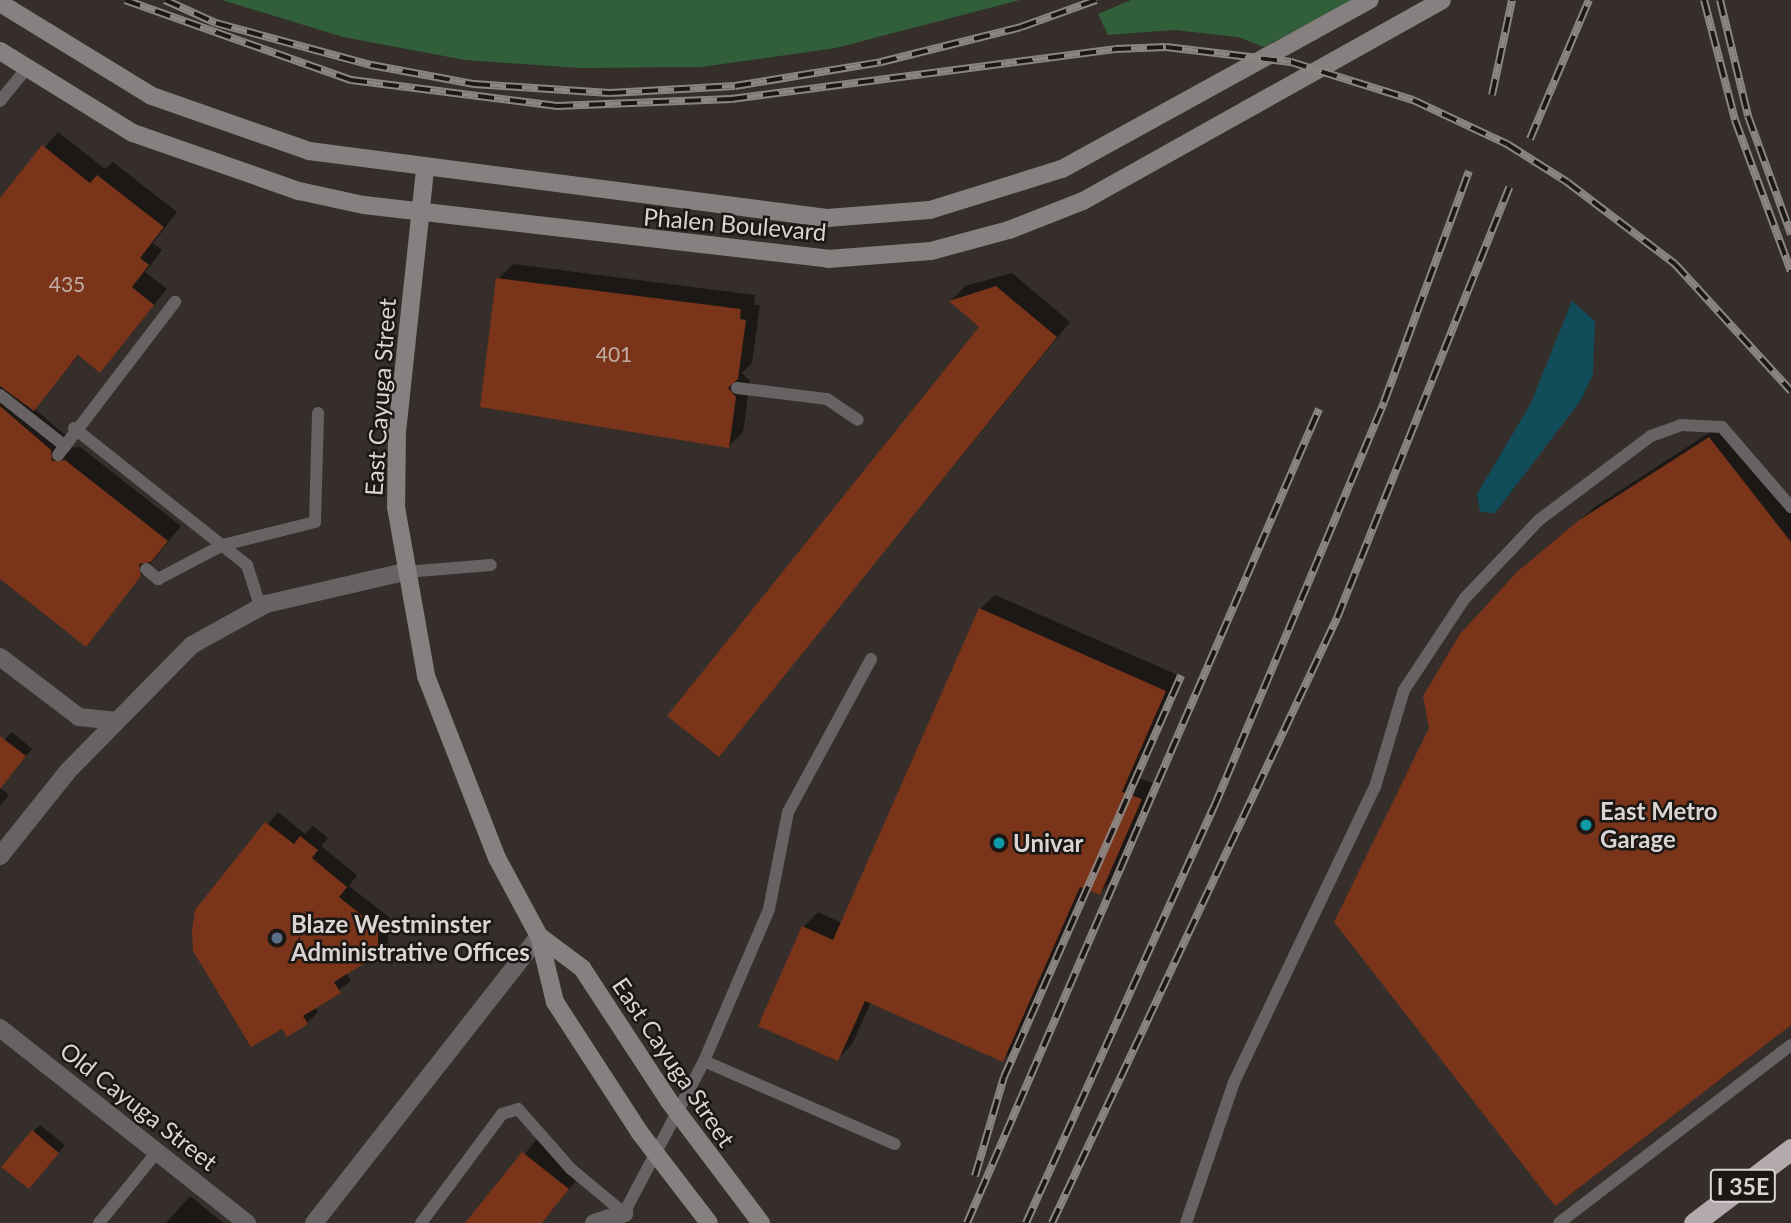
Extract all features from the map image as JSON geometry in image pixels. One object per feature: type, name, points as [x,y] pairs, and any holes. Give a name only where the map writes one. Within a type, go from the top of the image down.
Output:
[{"type":"highway","name":"I 35E","points":[[1694,1223],[1791,1149]]},
{"type":"main road","name":"Phalen Boulevard","points":[[0,3],[101,70],[209,120],[309,151],[425,170],[787,217],[870,217],[990,195],[1062,169],[1131,134],[1370,0]]},
{"type":"main road","name":"Phalen Boulevard","points":[[0,51],[133,133],[194,158],[299,191],[419,211],[828,259],[931,251],[1009,230],[1083,201],[1442,0]]},
{"type":"main road","name":"East Cayuga Street","points":[[425,170],[397,429],[396,507],[405,572],[448,741],[497,858],[539,936],[555,1002],[640,1133],[709,1223]]},
{"type":"main road","name":"East Cayuga Street","points":[[539,936],[582,968],[668,1101],[761,1222]]},
{"type":"street","points":[[0,856],[68,771],[192,645],[260,606],[405,572]]},
{"type":"street","points":[[0,657],[79,718],[117,721]]},
{"type":"street","points":[[314,1223],[539,936]]},
{"type":"street","name":"Old Cayuga Street","points":[[0,1028],[247,1223]]},
{"type":"street","points":[[594,1223],[624,1213]]},
{"type":"lane","points":[[0,101],[26,69]]},
{"type":"lane","points":[[0,395],[61,450],[74,428],[175,302]]},
{"type":"lane","points":[[737,388],[827,399],[858,420]]},
{"type":"lane","points":[[146,569],[158,579],[223,545],[315,522],[318,412]]},
{"type":"lane","points":[[1186,1223],[1234,1082],[1375,787],[1404,690],[1482,578],[1539,520],[1651,436],[1681,425],[1722,427],[1791,507]]},
{"type":"lane","points":[[74,428],[247,565],[260,606]]},
{"type":"lane","points":[[405,572],[491,565]]},
{"type":"lane","points":[[421,1223],[502,1114],[518,1109],[571,1169],[624,1213],[704,1061],[769,909],[788,812],[870,659]]},
{"type":"lane","points":[[1559,1223],[1791,1045]]},
{"type":"lane","points":[[704,1061],[895,1143]]},
{"type":"lane","points":[[99,1223],[157,1152]]},
{"type":"green space","points":[[222,0],[1020,0],[836,48],[701,67],[579,68],[465,60],[343,37]]},
{"type":"green space","points":[[1131,0],[1353,0],[1264,47],[1238,37],[1174,30],[1108,35],[1098,14]]},
{"type":"water","points":[[1572,301],[1595,321],[1593,374],[1581,400],[1495,513],[1480,512],[1477,494],[1531,403]]},
{"type":"building","points":[[42,145],[90,183],[97,175],[164,227],[140,258],[149,265],[132,287],[154,305],[100,373],[78,355],[34,411],[0,386],[0,198]]},
{"type":"building","points":[[496,278],[741,309],[740,319],[746,320],[738,379],[728,388],[736,397],[729,448],[480,407]]},
{"type":"building","points":[[996,286],[1057,337],[719,757],[667,716],[979,327],[949,301]]},
{"type":"building","points":[[0,406],[51,450],[52,461],[65,460],[168,541],[151,562],[139,564],[141,576],[86,647],[0,579]]},
{"type":"building","name":"East Metro Garage","points":[[1709,437],[1791,542],[1791,1025],[1555,1206],[1334,922],[1429,728],[1423,696],[1460,634],[1517,572],[1578,521]]},
{"type":"building","name":"Univar","points":[[979,608],[1166,691],[1122,792],[1142,799],[1100,895],[1080,887],[1003,1062],[865,1001],[838,1061],[758,1026],[802,926],[833,940]]},
{"type":"building","points":[[0,736],[26,756],[0,789]]},
{"type":"building","points":[[265,822],[294,844],[300,836],[318,850],[312,858],[347,887],[339,897],[378,928],[378,955],[334,982],[341,993],[303,1016],[308,1024],[287,1037],[282,1029],[251,1047],[193,951],[192,931],[195,910]]},
{"type":"building","points":[[32,1130],[59,1153],[29,1189],[1,1167]]},
{"type":"building","points":[[522,1152],[569,1189],[542,1223],[465,1223]]},
{"type":"railway","points":[[125,0],[351,80],[557,106],[731,99],[1115,49],[1166,47],[1291,62],[1413,100],[1507,144],[1567,182],[1675,264],[1791,391]]},
{"type":"railway","points":[[165,0],[216,23],[371,65],[474,84],[610,93],[735,86],[881,62],[1021,27],[1096,0]]},
{"type":"railway","points":[[1492,95],[1512,0]]},
{"type":"railway","points":[[1530,139],[1589,0]]},
{"type":"railway","points":[[1704,0],[1735,120],[1791,271]]},
{"type":"railway","points":[[1720,0],[1748,116],[1791,234]]},
{"type":"railway","points":[[1026,1223],[1214,807],[1384,402],[1469,171]]},
{"type":"railway","points":[[1052,1223],[1337,618],[1509,187]]},
{"type":"railway","points":[[967,1223],[1319,409]]},
{"type":"railway","points":[[975,1176],[1004,1077],[1181,675]]},
{"type":"place","name":"East Metro Garage","points":[[1586,825]]},
{"type":"place","name":"Univar","points":[[999,843]]},
{"type":"place","name":"Blaze Westminster Administrative Offices","points":[[277,938]]}]
